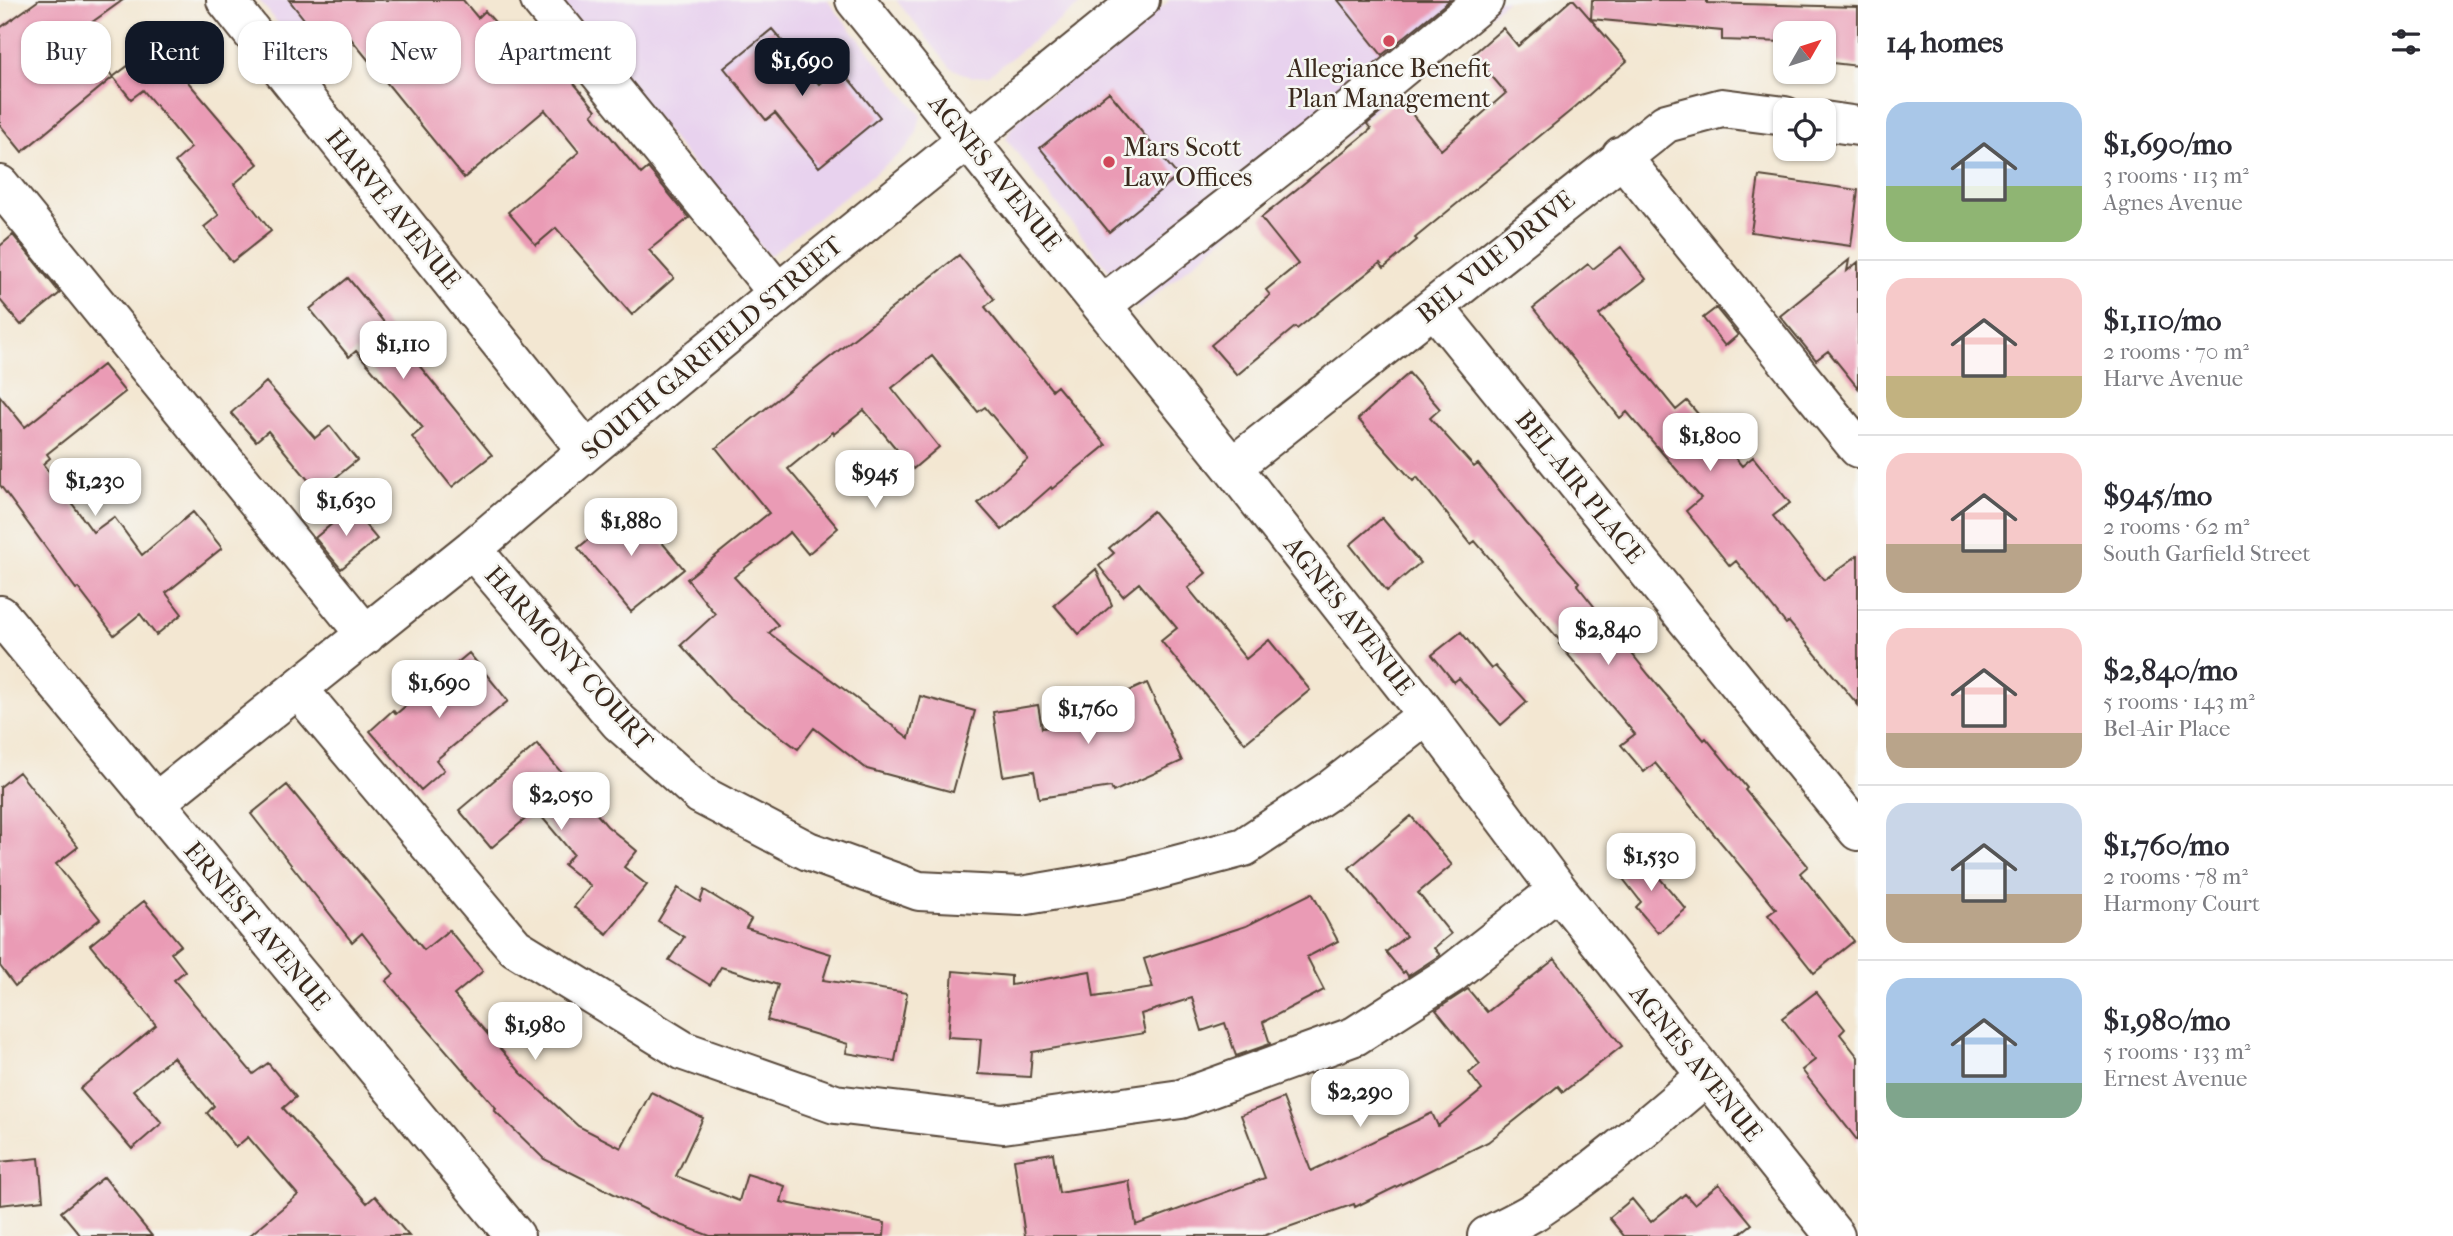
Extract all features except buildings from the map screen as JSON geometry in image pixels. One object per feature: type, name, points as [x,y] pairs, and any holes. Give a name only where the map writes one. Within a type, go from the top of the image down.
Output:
[{"type":"street","points":[[540,0],[778,293]]},
{"type":"street","name":"AGNES AVENUE","points":[[855,0],[1231,467],[1427,715],[1558,890],[1835,1236]]},
{"type":"street","name":"SOUTH GARFIELD STREET","points":[[155,803],[472,549],[587,450],[778,293],[1140,0]]},
{"type":"street","points":[[1102,305],[1314,140],[1485,0]]},
{"type":"street","name":"HARVE AVENUE","points":[[239,5],[587,450]]},
{"type":"street","name":"BEL VUE DRIVE","points":[[1231,467],[1666,123],[1722,108],[1773,114]]},
{"type":"street","points":[[1836,122],[1858,125]]},
{"type":"street","points":[[1622,156],[1858,448]]},
{"type":"street","points":[[0,185],[366,635]]},
{"type":"street","name":"BEL-AIR PLACE","points":[[1434,307],[1858,831]]},
{"type":"street","name":"HARMONY COURT","points":[[472,549],[619,722],[701,795],[808,851],[919,891],[1021,896],[1128,878],[1244,847],[1330,790],[1427,715]]},
{"type":"street","name":"ERNEST AVENUE","points":[[0,615],[515,1236]]},
{"type":"street","points":[[298,689],[514,947],[684,1051],[835,1104],[1003,1124],[1181,1099],[1355,1036],[1450,975],[1558,890]]},
{"type":"street","points":[[1487,1236],[1533,1212],[1575,1183],[1609,1158],[1706,1076]]},
{"type":"shaded area","points":[[259,0],[380,0],[352,23],[276,21]]},
{"type":"shaded area","points":[[558,0],[827,0],[921,115],[917,132],[906,149],[769,256],[627,84],[636,84],[636,21],[575,21]]},
{"type":"shaded area","points":[[896,0],[1086,0],[989,75],[970,77],[950,67]]},
{"type":"shaded area","points":[[1170,0],[1507,0],[1139,309],[1006,139],[1014,123]]},
{"type":"place","name":"Allegiance Benefit Plan Management","points":[[1389,41]]},
{"type":"place","name":"Mars Scott Law Offices","points":[[1109,162]]}]
